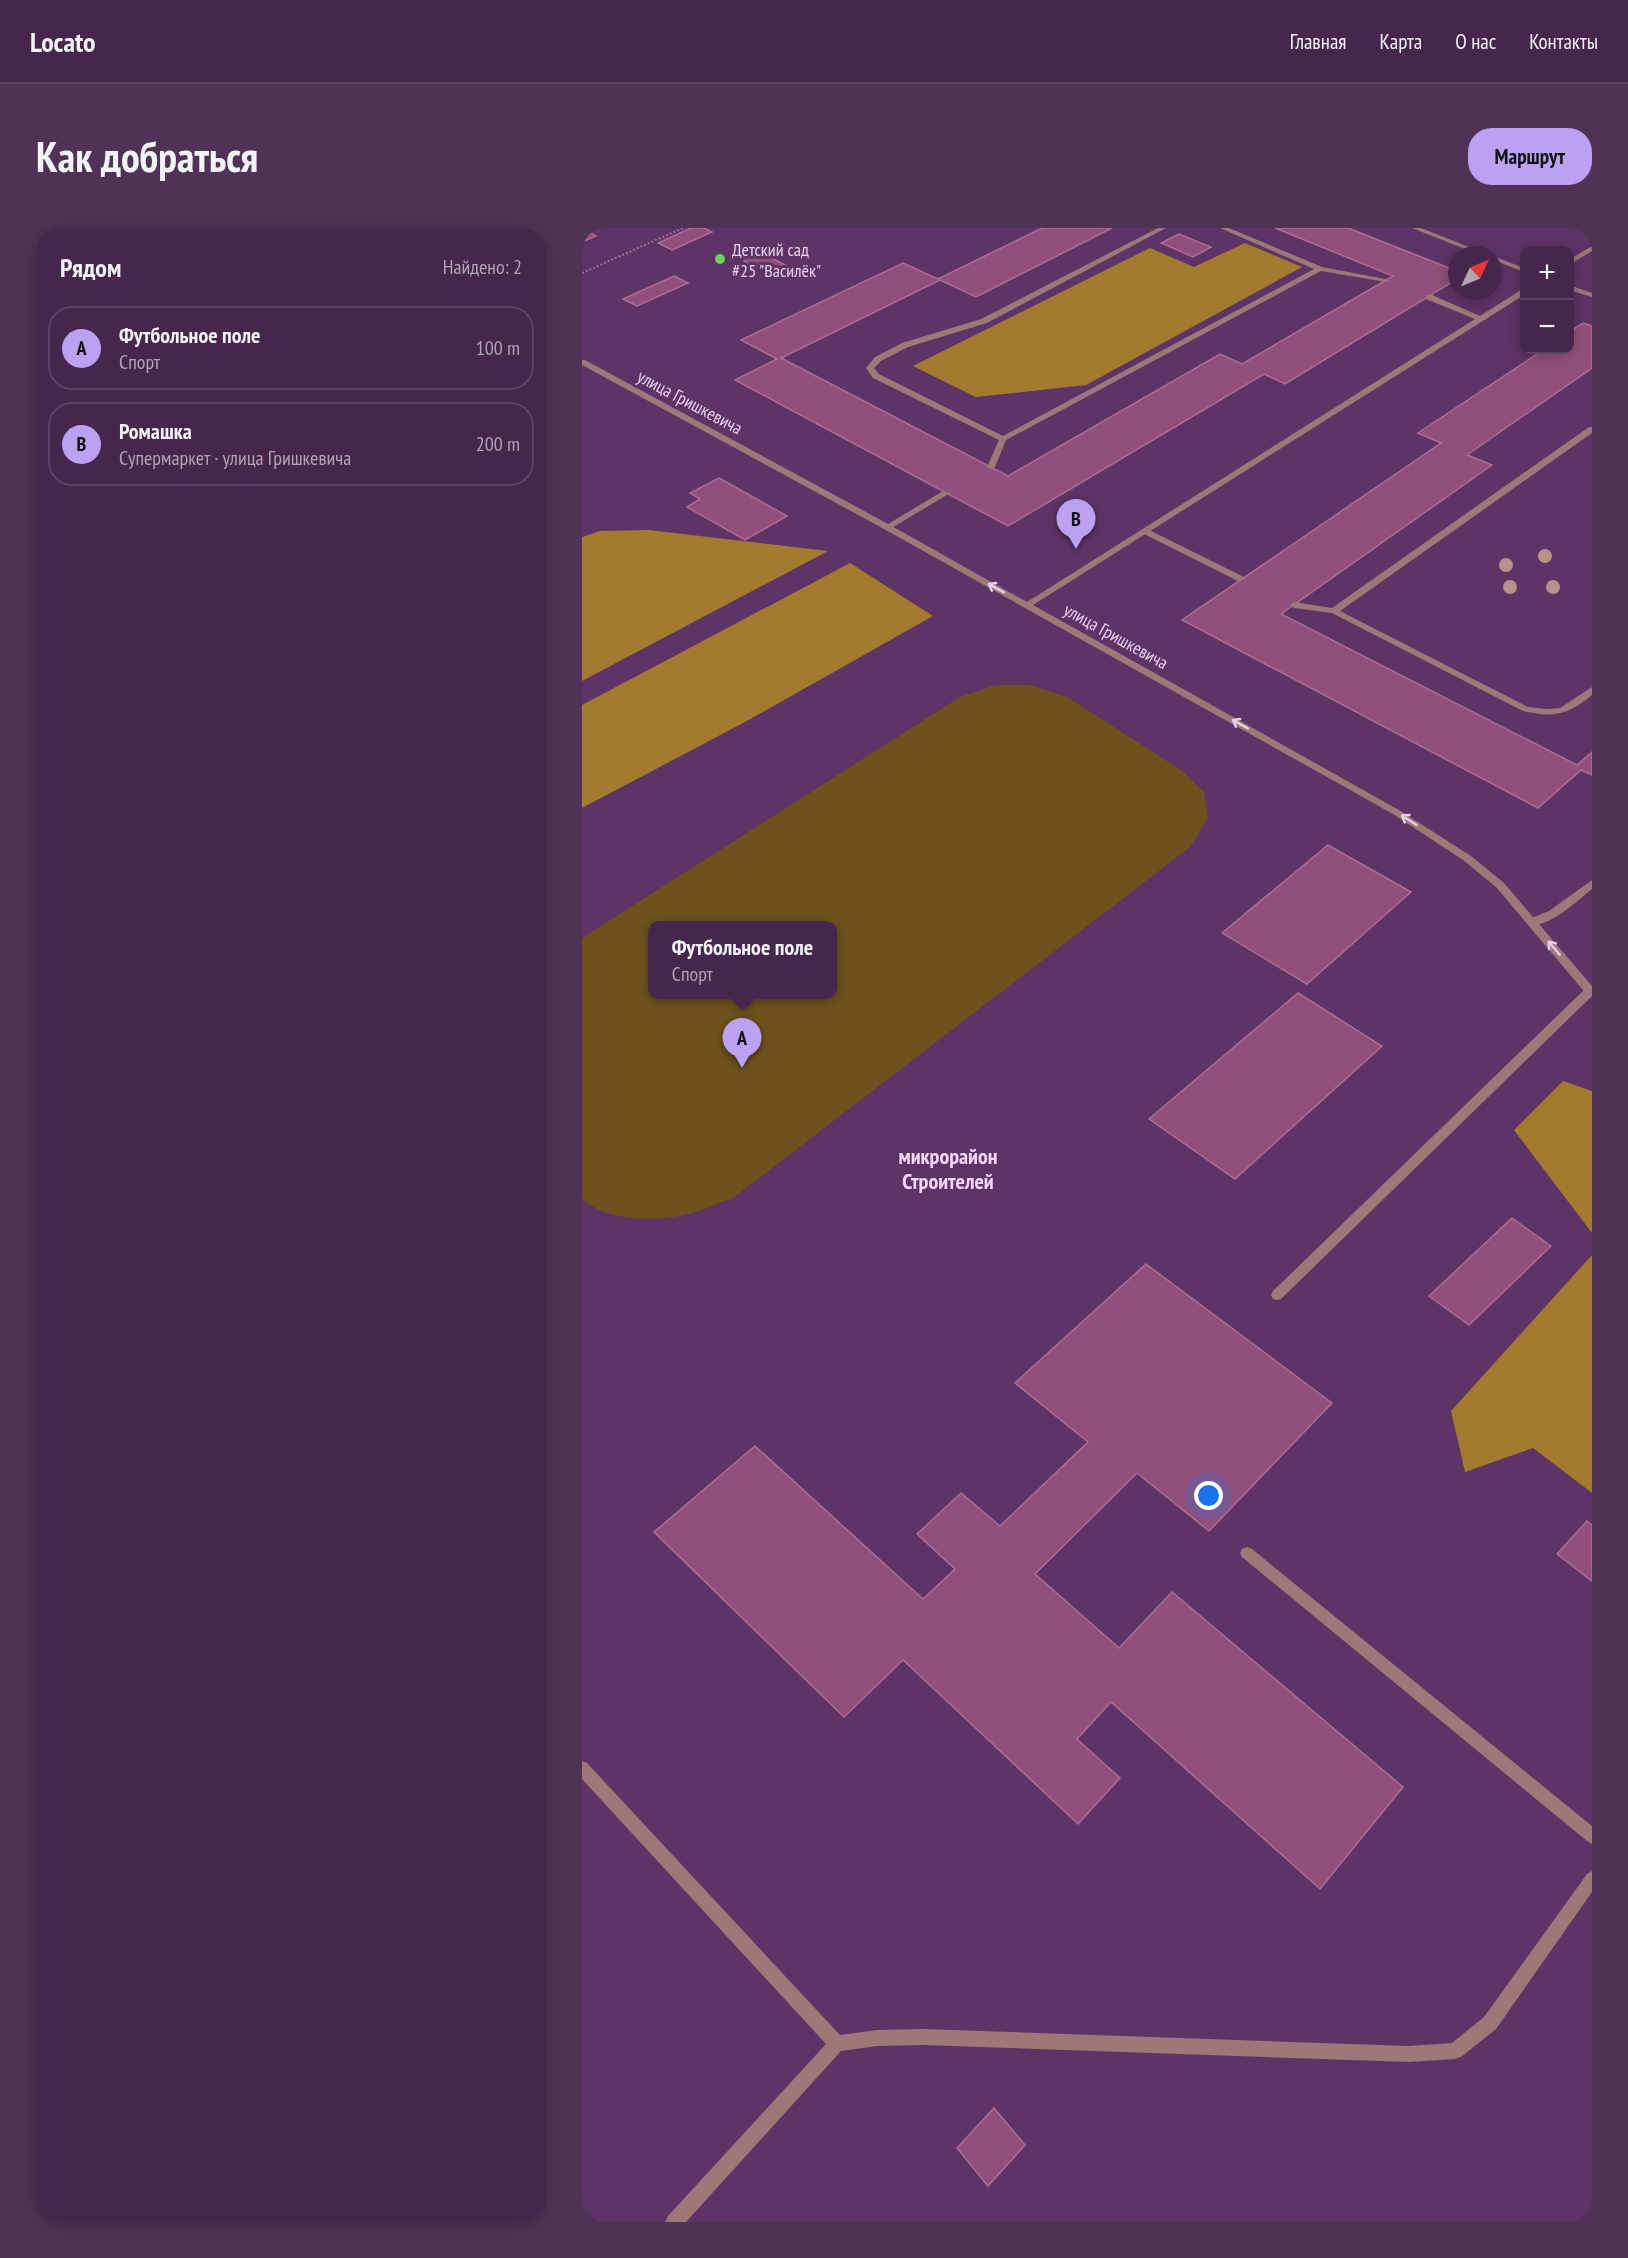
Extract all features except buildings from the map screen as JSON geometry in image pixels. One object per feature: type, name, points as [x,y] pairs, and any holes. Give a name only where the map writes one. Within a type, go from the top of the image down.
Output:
[{"type":"street","points":[[1003,439],[876,376],[870,368],[878,359],[905,345],[984,321],[1163,228]]},
{"type":"street","points":[[1223,228],[1320,269],[1386,280]]},
{"type":"street","points":[[1415,228],[1462,246]]},
{"type":"street","points":[[1574,260],[1591,250]]},
{"type":"street","points":[[1502,261],[1520,268]]},
{"type":"street","points":[[991,467],[1003,439],[1320,269]]},
{"type":"street","points":[[1574,289],[1592,296]]},
{"type":"street","points":[[1028,606],[1520,295]]},
{"type":"street","points":[[1429,297],[1483,319]]},
{"type":"street","name":"улица Гришкевича","points":[[582,362],[886,527],[1396,812],[1467,858],[1500,885],[1591,992]]},
{"type":"street","points":[[1334,611],[1592,429]]},
{"type":"street","points":[[886,527],[946,493]]},
{"type":"street","points":[[1147,532],[1242,579]]},
{"type":"street","points":[[1294,605],[1334,611],[1526,709],[1552,714],[1570,709],[1592,690]]},
{"type":"street","points":[[1533,922],[1553,914],[1592,884]]},
{"type":"street","points":[[1277,1295],[1591,992]]},
{"type":"street","points":[[1247,1553],[1592,1836]]},
{"type":"street","points":[[582,1768],[837,2044]]},
{"type":"street","points":[[674,2222],[837,2044],[877,2038],[924,2037],[1409,2054],[1455,2051],[1490,2023],[1592,1879]]},
{"type":"path","points":[[582,273],[683,228]]},
{"type":"shaded area","points":[[1245,243],[1302,267],[1086,385],[976,397],[913,366],[1150,248],[1194,267]]},
{"type":"shaded area","points":[[649,530],[828,551],[582,681],[582,537],[600,531]]},
{"type":"shaded area","points":[[850,563],[933,616],[745,722],[582,808],[582,705]]},
{"type":"shaded area","points":[[996,685],[1030,685],[1067,697],[1181,770],[1204,792],[1208,818],[1190,847],[733,1198],[691,1214],[659,1219],[631,1218],[604,1212],[582,1199],[582,938],[960,697]]},
{"type":"shaded area","points":[[1563,1081],[1592,1091],[1592,1233],[1514,1130]]},
{"type":"shaded area","points":[[1592,1255],[1592,1493],[1533,1448],[1465,1472],[1451,1411]]},
{"type":"place","name":"Детский сад #25 \"Василёк\"","points":[[720,259]]},
{"type":"place","name":"Ромашка","points":[[1076,549]]},
{"type":"place","name":"Футбольное поле","points":[[742,1068]]},
{"type":"district","name":"микрорайон Строителей","points":[[948,1168]]}]
